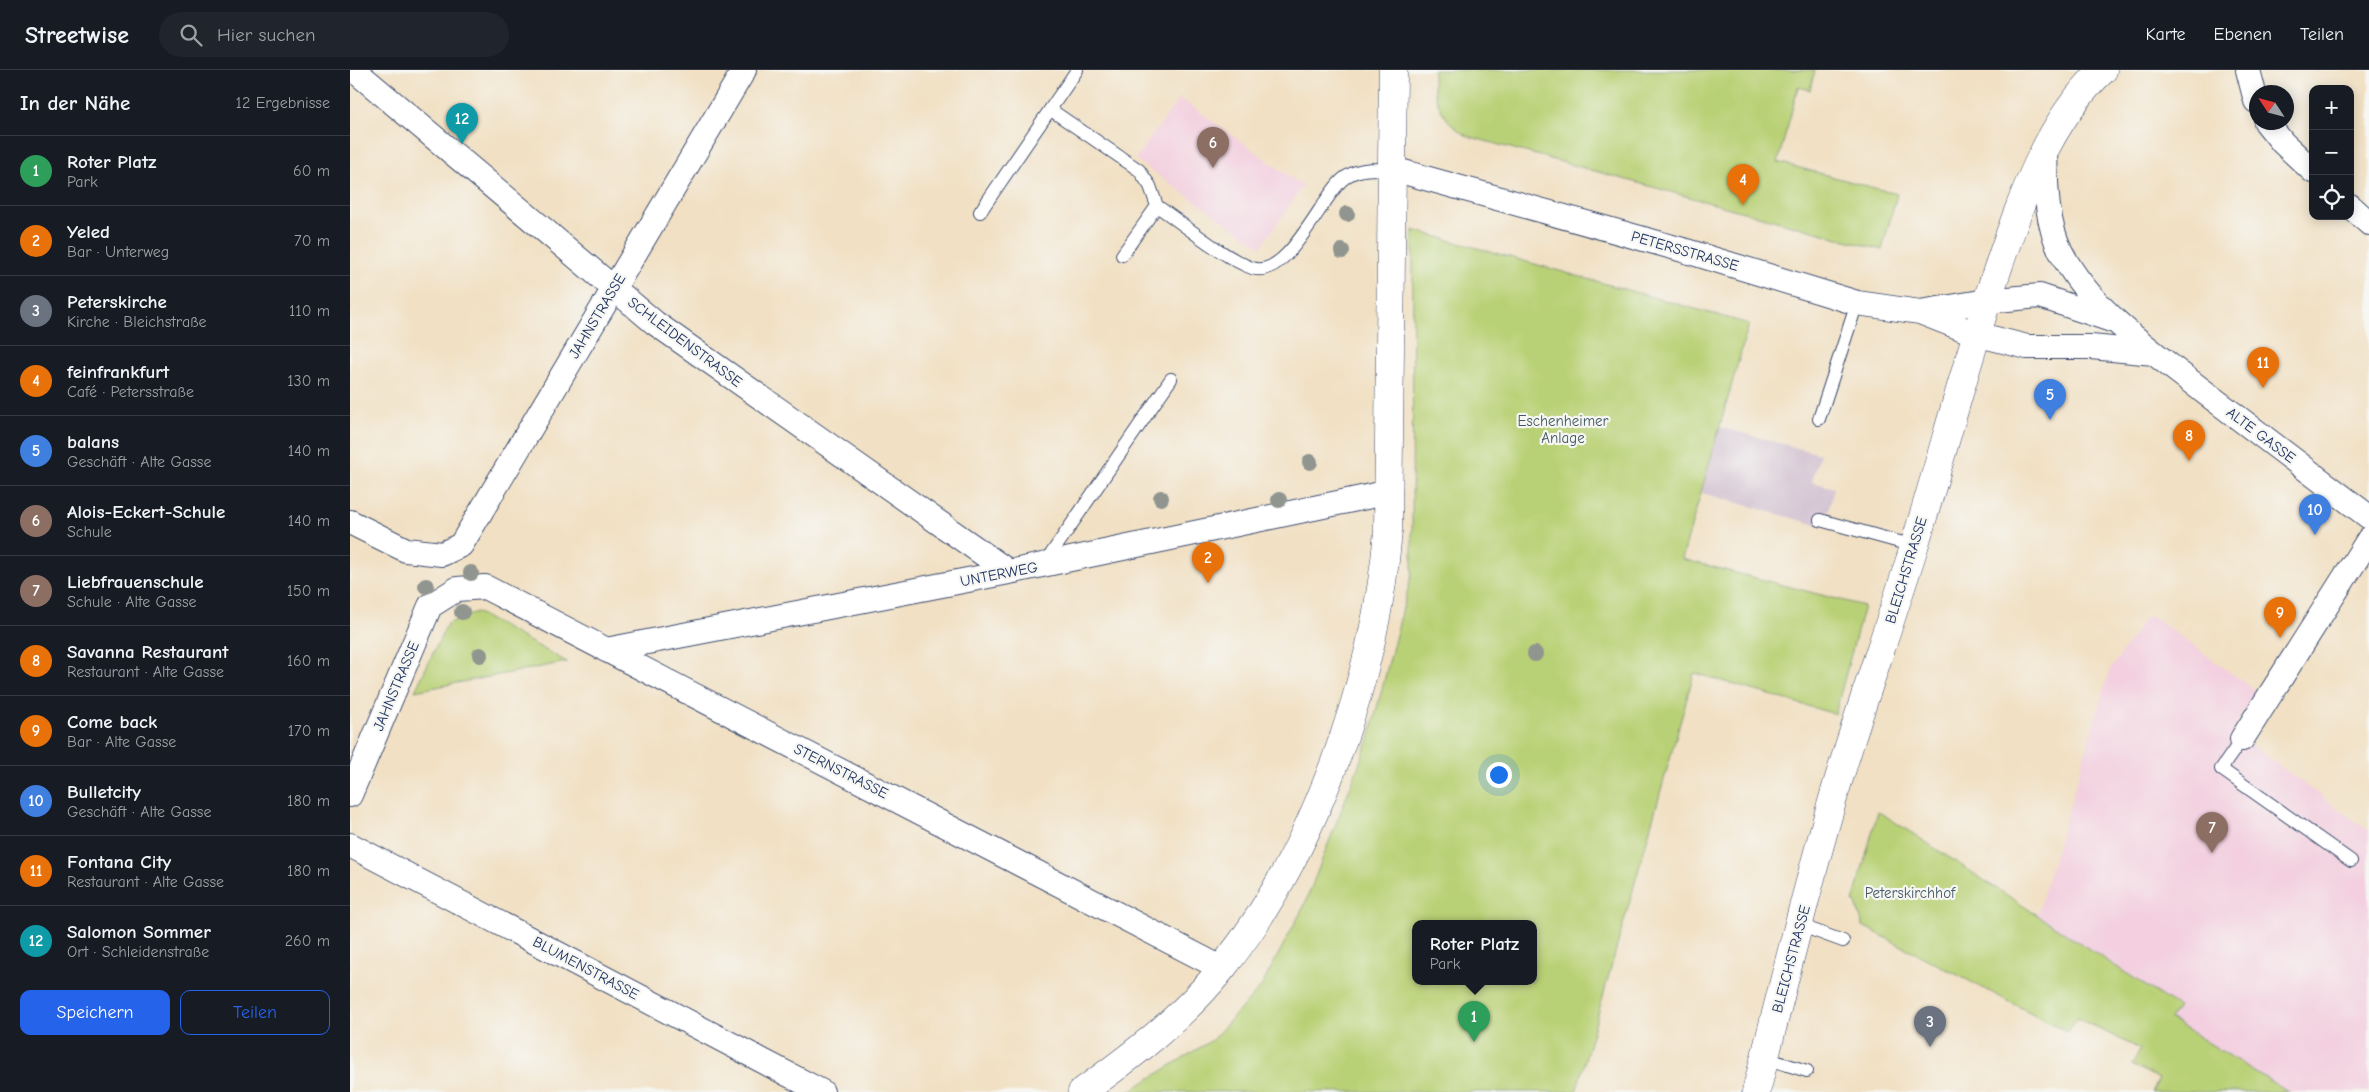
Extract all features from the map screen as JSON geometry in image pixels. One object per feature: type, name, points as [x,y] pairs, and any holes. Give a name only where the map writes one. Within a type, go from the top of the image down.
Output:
[{"type":"main road","points":[[1082,1092],[1142,1048],[1188,1007],[1222,969],[1270,901],[1302,837],[1340,748],[1358,692],[1381,600],[1390,492],[1393,70]]},
{"type":"main road","name":"BLEICHSTRASSE","points":[[1756,1092],[1839,777],[1914,546],[1987,301],[2019,208],[2045,148],[2068,112],[2093,79],[2103,70]]},
{"type":"street","name":"SCHLEIDENSTRASSE","points":[[354,70],[655,323],[1009,572]]},
{"type":"street","name":"JAHNSTRASSE","points":[[350,522],[406,550],[442,554],[461,545],[744,70]]},
{"type":"street","points":[[2248,70],[2252,85]]},
{"type":"street","points":[[2272,130],[2283,143],[2309,167]]},
{"type":"street","name":"ALTE GASSE","points":[[2045,148],[2047,200],[2052,229],[2061,252],[2082,284],[2118,322],[2154,353],[2369,517]]},
{"type":"street","name":"PETERSSTRASSE","points":[[1392,169],[1683,250],[1856,303],[1920,312],[1976,334]]},
{"type":"street","points":[[2354,210],[2369,223]]},
{"type":"street","name":"ALTE GASSE","points":[[1920,312],[1987,301],[2040,296],[2118,322]]},
{"type":"street","points":[[1976,334],[2027,347],[2091,347],[2154,353]]},
{"type":"street","name":"UNTERWEG","points":[[606,650],[1044,565],[1390,492]]},
{"type":"street","points":[[2242,739],[2369,539]]},
{"type":"street","name":"STERNSTRASSE","points":[[457,589],[485,587],[1222,969]]},
{"type":"street","name":"JAHNSTRASSE","points":[[350,795],[430,606],[457,589]]},
{"type":"street","name":"BLUMENSTRASSE","points":[[350,845],[822,1092]]},
{"type":"lane","points":[[980,212],[1077,70]]},
{"type":"lane","points":[[1051,110],[1139,170],[1150,186],[1157,206],[1236,261],[1254,269],[1268,269],[1284,258],[1342,179],[1364,168],[1392,169]]},
{"type":"lane","points":[[1122,255],[1157,206]]},
{"type":"lane","points":[[1819,418],[1856,303]]},
{"type":"lane","points":[[1044,565],[1171,379]]},
{"type":"lane","points":[[1820,520],[1914,546]]},
{"type":"lane","points":[[2242,739],[2221,769],[2351,861]]},
{"type":"lane","points":[[1799,926],[1843,941]]},
{"type":"lane","points":[[1765,1058],[1807,1071]]},
{"type":"shaded area","points":[[1180,98],[1303,186],[1261,247],[1135,159]]},
{"type":"shaded area","points":[[1720,427],[1820,454],[1812,482],[1834,488],[1829,509],[1817,525],[1702,493]]},
{"type":"shaded area","points":[[2152,616],[2256,691],[2232,731],[2369,831],[2369,1092],[2288,1092],[2170,1019],[2177,1007],[2037,915],[2109,672],[2145,617]]},
{"type":"green space","points":[[1433,70],[1815,70],[1810,90],[1798,87],[1778,162],[1897,194],[1882,250],[1467,136],[1451,123],[1440,108],[1434,90]]},
{"type":"green space","name":"Eschenheimer Anlage","points":[[1413,230],[1749,324],[1682,559],[1864,606],[1835,714],[1694,673],[1576,1092],[1128,1092],[1212,1040],[1261,987],[1304,906],[1369,739],[1412,573]]},
{"type":"green space","points":[[476,612],[567,662],[415,691],[447,624]]},
{"type":"green space","name":"Peterskirchhof","points":[[1878,811],[2178,1007],[2170,1019],[2288,1092],[2152,1092],[2159,1079],[2132,1065],[2140,1049],[2077,1018],[2068,1032],[1863,926],[1856,903],[1853,902]]},
{"type":"place","name":"Salomon Sommer","points":[[462,144]]},
{"type":"place","name":"Alois-Eckert-Schule","points":[[1213,168]]},
{"type":"place","name":"feinfrankfurt","points":[[1743,205]]},
{"type":"place","name":"Fontana City","points":[[2263,388]]},
{"type":"place","name":"balans","points":[[2050,420]]},
{"type":"place","name":"Savanna Restaurant","points":[[2189,461]]},
{"type":"place","name":"Bulletcity","points":[[2315,535]]},
{"type":"place","name":"Yeled","points":[[1208,583]]},
{"type":"place","name":"Come back","points":[[2280,638]]},
{"type":"place","name":"Liebfrauenschule","points":[[2212,853]]},
{"type":"place","name":"Roter Platz","points":[[1474,1042]]},
{"type":"place","name":"Peterskirche","points":[[1930,1047]]}]
